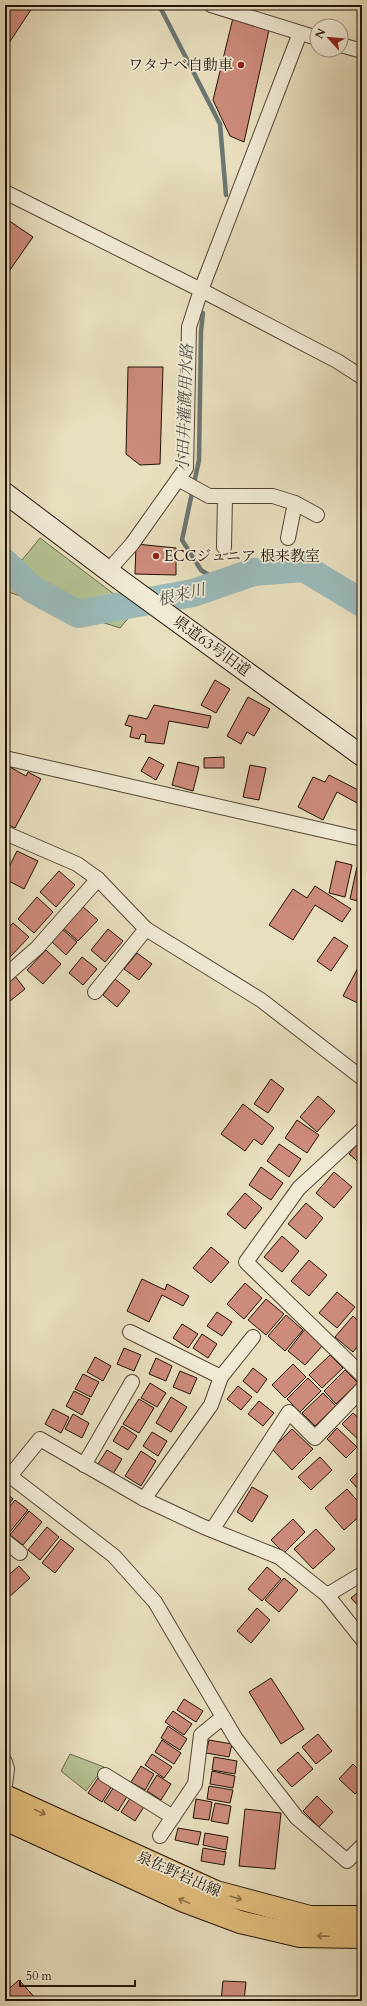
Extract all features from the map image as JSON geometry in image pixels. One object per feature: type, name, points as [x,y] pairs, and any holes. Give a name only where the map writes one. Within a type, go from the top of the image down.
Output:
[{"type":"main road","name":"泉佐野岩出線","points":[[5,1796],[216,1892],[310,1917],[362,1917]]},
{"type":"main road","name":"泉佐野岩出線","points":[[5,1819],[184,1901],[240,1922],[300,1936],[362,1937]]},
{"type":"street","points":[[211,5],[309,36]]},
{"type":"street","points":[[116,576],[132,544],[181,481],[186,468],[189,327],[201,290],[300,33]]},
{"type":"street","points":[[349,47],[362,51]]},
{"type":"street","points":[[5,192],[201,290],[338,361],[362,377]]},
{"type":"street","points":[[181,481],[209,496],[225,498],[273,496],[296,503],[317,515]]},
{"type":"street","name":"県道63号旧道","points":[[5,493],[362,756]]},
{"type":"street","points":[[224,548],[225,498]]},
{"type":"street","points":[[288,538],[296,503]]},
{"type":"street","points":[[5,758],[362,839]]},
{"type":"street","points":[[5,833],[77,864],[98,879],[146,929],[261,1000],[362,1078]]},
{"type":"street","points":[[5,976],[37,948],[98,879]]},
{"type":"street","points":[[95,992],[146,929]]},
{"type":"street","points":[[362,1130],[299,1188],[246,1262],[362,1375]]},
{"type":"street","points":[[130,1332],[222,1377]]},
{"type":"street","points":[[144,1499],[211,1405],[222,1377],[253,1337]]},
{"type":"street","points":[[84,1465],[132,1382]]},
{"type":"street","points":[[212,1530],[289,1412],[315,1438],[362,1389]]},
{"type":"street","points":[[362,1639],[327,1595],[279,1557],[212,1530],[144,1499],[40,1439],[8,1474],[114,1556],[155,1602],[236,1739],[297,1818],[346,1862],[362,1846]]},
{"type":"street","points":[[5,1541],[20,1553]]},
{"type":"street","points":[[327,1595],[362,1574]]},
{"type":"street","points":[[160,1836],[195,1784],[201,1735],[223,1716]]},
{"type":"street","points":[[5,1762],[7,1769],[5,1784]]},
{"type":"street","points":[[105,1775],[173,1816]]},
{"type":"green space","points":[[40,538],[135,610],[120,628],[5,591],[5,562],[22,560]]},
{"type":"green space","points":[[70,1754],[104,1767],[86,1791],[61,1771]]},
{"type":"building","points":[[5,5],[34,5],[5,49]]},
{"type":"building","name":"ワタナベ自動車","points":[[233,18],[269,30],[244,142],[230,136],[213,100]]},
{"type":"building","points":[[5,218],[33,237],[5,277]]},
{"type":"building","points":[[128,367],[163,367],[160,464],[140,465],[126,454]]},
{"type":"building","name":"ECCジュニア 根来教室","points":[[136,544],[176,548],[176,575],[135,574]]},
{"type":"building","points":[[215,680],[230,689],[216,713],[201,705]]},
{"type":"building","points":[[248,697],[270,709],[254,736],[247,732],[241,744],[227,736]]},
{"type":"building","points":[[154,705],[211,716],[208,728],[169,721],[164,744],[145,742],[146,735],[141,734],[139,739],[130,737],[132,727],[125,725],[129,715],[147,719]]},
{"type":"building","points":[[149,757],[164,765],[156,780],[141,771]]},
{"type":"building","points":[[224,757],[224,768],[204,768],[204,758]]},
{"type":"building","points":[[178,762],[199,767],[193,791],[172,785]]},
{"type":"building","points":[[250,765],[266,768],[259,800],[243,797]]},
{"type":"building","points":[[10,767],[26,776],[28,772],[41,779],[15,828],[5,823],[5,776]]},
{"type":"building","points":[[329,775],[362,792],[362,798],[359,804],[337,792],[323,820],[298,807],[313,777],[325,782]]},
{"type":"building","points":[[17,851],[38,861],[24,889],[5,879],[5,875]]},
{"type":"building","points":[[336,861],[352,865],[345,897],[329,893]]},
{"type":"building","points":[[357,867],[362,868],[362,902],[350,899]]},
{"type":"building","points":[[59,871],[75,885],[56,907],[40,892]]},
{"type":"building","points":[[315,886],[351,909],[342,922],[315,905],[293,940],[269,925],[293,889],[307,898]]},
{"type":"building","points":[[37,897],[53,912],[34,933],[18,919]]},
{"type":"building","points":[[82,906],[98,920],[78,941],[62,927]]},
{"type":"building","points":[[13,923],[29,937],[9,958],[5,955],[5,931]]},
{"type":"building","points":[[61,928],[77,942],[66,955],[50,940]]},
{"type":"building","points":[[108,929],[123,941],[105,962],[91,950]]},
{"type":"building","points":[[334,937],[348,946],[331,971],[317,961]]},
{"type":"building","points":[[46,950],[61,964],[43,984],[27,970]]},
{"type":"building","points":[[137,953],[152,964],[139,980],[124,969]]},
{"type":"building","points":[[82,957],[97,969],[83,985],[69,973]]},
{"type":"building","points":[[362,960],[362,1005],[343,996]]},
{"type":"building","points":[[15,976],[25,989],[5,1005],[5,984]]},
{"type":"building","points":[[115,979],[130,991],[117,1007],[103,995]]},
{"type":"building","points":[[271,1079],[284,1089],[268,1113],[254,1104]]},
{"type":"building","points":[[318,1096],[335,1111],[317,1132],[300,1117]]},
{"type":"building","points":[[243,1104],[274,1128],[262,1145],[254,1139],[245,1151],[221,1134]]},
{"type":"building","points":[[297,1120],[319,1135],[307,1153],[285,1138]]},
{"type":"building","points":[[362,1139],[362,1165],[349,1154]]},
{"type":"building","points":[[279,1144],[301,1159],[289,1177],[267,1161]]},
{"type":"building","points":[[261,1167],[283,1183],[271,1200],[249,1185]]},
{"type":"building","points":[[334,1172],[352,1187],[334,1208],[316,1193]]},
{"type":"building","points":[[245,1193],[262,1208],[245,1229],[227,1214]]},
{"type":"building","points":[[306,1203],[323,1218],[306,1239],[288,1224]]},
{"type":"building","points":[[282,1236],[299,1251],[282,1272],[264,1257]]},
{"type":"building","points":[[211,1247],[229,1262],[211,1283],[193,1268]]},
{"type":"building","points":[[309,1260],[327,1275],[309,1296],[291,1281]]},
{"type":"building","points":[[142,1279],[165,1290],[167,1284],[189,1296],[183,1306],[162,1295],[149,1322],[127,1311]]},
{"type":"building","points":[[245,1283],[262,1298],[244,1319],[227,1304]]},
{"type":"building","points":[[337,1292],[355,1307],[337,1328],[319,1313]]},
{"type":"building","points":[[266,1299],[284,1314],[266,1335],[248,1320]]},
{"type":"building","points":[[217,1312],[232,1322],[222,1336],[207,1326]]},
{"type":"building","points":[[286,1315],[303,1330],[285,1351],[268,1336]]},
{"type":"building","points":[[353,1316],[362,1324],[362,1341],[353,1352],[335,1337]]},
{"type":"building","points":[[182,1324],[198,1334],[188,1348],[173,1338]]},
{"type":"building","points":[[305,1329],[323,1345],[305,1365],[288,1351]]},
{"type":"building","points":[[202,1334],[217,1344],[208,1358],[193,1348]]},
{"type":"building","points":[[124,1348],[141,1355],[134,1371],[117,1364]]},
{"type":"building","points":[[362,1348],[362,1359],[357,1354]]},
{"type":"building","points":[[330,1355],[343,1368],[322,1388],[309,1375]]},
{"type":"building","points":[[95,1357],[111,1366],[103,1381],[87,1372]]},
{"type":"building","points":[[156,1358],[172,1366],[166,1381],[149,1374]]},
{"type":"building","points":[[293,1364],[306,1377],[285,1398],[272,1385]]},
{"type":"building","points":[[253,1368],[267,1379],[257,1393],[243,1381]]},
{"type":"building","points":[[345,1370],[358,1383],[336,1404],[324,1391]]},
{"type":"building","points":[[180,1371],[197,1378],[190,1394],[173,1387]]},
{"type":"building","points":[[83,1374],[99,1382],[91,1397],[75,1389]]},
{"type":"building","points":[[308,1378],[321,1391],[300,1412],[287,1399]]},
{"type":"building","points":[[150,1383],[166,1393],[157,1407],[141,1398]]},
{"type":"building","points":[[238,1386],[252,1397],[241,1410],[227,1399]]},
{"type":"building","points":[[74,1391],[90,1399],[82,1415],[66,1406]]},
{"type":"building","points":[[323,1393],[336,1406],[315,1426],[302,1413]]},
{"type":"building","points":[[171,1397],[187,1407],[171,1432],[156,1423]]},
{"type":"building","points":[[139,1399],[154,1408],[139,1433],[123,1424]]},
{"type":"building","points":[[259,1401],[274,1413],[263,1426],[248,1414]]},
{"type":"building","points":[[53,1409],[69,1417],[61,1433],[45,1424]]},
{"type":"building","points":[[353,1413],[362,1421],[362,1443],[342,1424]]},
{"type":"building","points":[[73,1414],[89,1423],[82,1438],[65,1429]]},
{"type":"building","points":[[122,1426],[137,1436],[128,1450],[113,1441]]},
{"type":"building","points":[[337,1428],[357,1447],[346,1458],[327,1439]]},
{"type":"building","points":[[292,1429],[313,1449],[292,1470],[272,1449]]},
{"type":"building","points":[[152,1432],[167,1441],[158,1456],[143,1446]]},
{"type":"building","points":[[107,1450],[122,1459],[113,1474],[98,1464]]},
{"type":"building","points":[[141,1451],[156,1461],[141,1486],[125,1476]]},
{"type":"building","points":[[320,1457],[332,1470],[311,1490],[298,1477]]},
{"type":"building","points":[[362,1468],[362,1493],[350,1480]]},
{"type":"building","points":[[252,1487],[268,1496],[252,1522],[237,1512]]},
{"type":"building","points":[[347,1489],[362,1506],[362,1514],[344,1530],[325,1508]]},
{"type":"building","points":[[5,1492],[13,1499],[5,1509]]},
{"type":"building","points":[[15,1500],[28,1510],[9,1533],[5,1530],[5,1512]]},
{"type":"building","points":[[29,1511],[42,1522],[23,1545],[10,1535]]},
{"type":"building","points":[[293,1519],[305,1532],[284,1553],[271,1540]]},
{"type":"building","points":[[47,1527],[59,1537],[40,1560],[28,1550]]},
{"type":"building","points":[[316,1529],[335,1549],[313,1569],[294,1549]]},
{"type":"building","points":[[61,1539],[74,1549],[55,1573],[42,1563]]},
{"type":"building","points":[[19,1566],[30,1578],[8,1598],[5,1595],[5,1578]]},
{"type":"building","points":[[267,1567],[281,1579],[262,1601],[248,1589]]},
{"type":"building","points":[[284,1578],[298,1590],[279,1612],[265,1600]]},
{"type":"building","points":[[362,1589],[362,1608],[361,1609],[351,1598]]},
{"type":"building","points":[[257,1608],[270,1620],[251,1643],[237,1631]]},
{"type":"building","points":[[271,1678],[304,1729],[281,1744],[249,1692]]},
{"type":"building","points":[[184,1699],[203,1711],[196,1722],[177,1710]]},
{"type":"building","points":[[173,1711],[192,1724],[184,1735],[165,1722]]},
{"type":"building","points":[[168,1726],[187,1739],[180,1750],[161,1738]]},
{"type":"building","points":[[318,1734],[332,1751],[316,1764],[302,1747]]},
{"type":"building","points":[[162,1740],[181,1753],[174,1764],[155,1752]]},
{"type":"building","points":[[209,1740],[232,1744],[229,1757],[206,1753]]},
{"type":"building","points":[[298,1752],[313,1769],[292,1787],[277,1770]]},
{"type":"building","points":[[152,1754],[172,1767],[164,1778],[145,1765]]},
{"type":"building","points":[[214,1757],[237,1761],[235,1774],[212,1770]]},
{"type":"building","points":[[353,1764],[362,1773],[362,1786],[355,1794],[339,1779]]},
{"type":"building","points":[[141,1766],[154,1774],[145,1790],[131,1782]]},
{"type":"building","points":[[212,1771],[235,1776],[233,1788],[210,1784]]},
{"type":"building","points":[[157,1775],[171,1784],[161,1800],[147,1791]]},
{"type":"building","points":[[98,1778],[112,1786],[102,1802],[88,1793]]},
{"type":"building","points":[[209,1786],[233,1790],[230,1803],[207,1799]]},
{"type":"building","points":[[114,1787],[128,1795],[118,1811],[104,1802]]},
{"type":"building","points":[[317,1796],[333,1812],[319,1827],[303,1811]]},
{"type":"building","points":[[131,1797],[145,1805],[135,1821],[121,1812]]},
{"type":"building","points":[[196,1799],[212,1802],[209,1820],[193,1818]]},
{"type":"building","points":[[215,1803],[231,1806],[228,1824],[211,1821]]},
{"type":"building","points":[[245,1809],[281,1813],[275,1869],[239,1866]]},
{"type":"building","points":[[178,1828],[201,1832],[198,1845],[175,1840]]},
{"type":"building","points":[[205,1833],[228,1837],[226,1850],[203,1845]]},
{"type":"building","points":[[203,1848],[226,1852],[224,1865],[201,1861]]},
{"type":"building","points":[[19,1980],[38,2001],[5,2001],[5,1992]]},
{"type":"building","points":[[223,1981],[246,1982],[244,2001],[221,2001]]},
{"type":"waterway","name":"小田井灌漑用水路","points":[[159,5],[220,124],[226,195]]},
{"type":"waterway","name":"小田井灌漑用水路","points":[[203,313],[201,331],[199,460],[182,540],[201,570],[221,583]]},
{"type":"waterway","name":"根来川","points":[[5,563],[32,589],[78,614],[193,593],[254,572],[304,568],[362,603]]},
{"type":"place","name":"ワタナベ自動車","points":[[241,65]]},
{"type":"place","name":"ECCジュニア 根来教室","points":[[156,556]]}]
